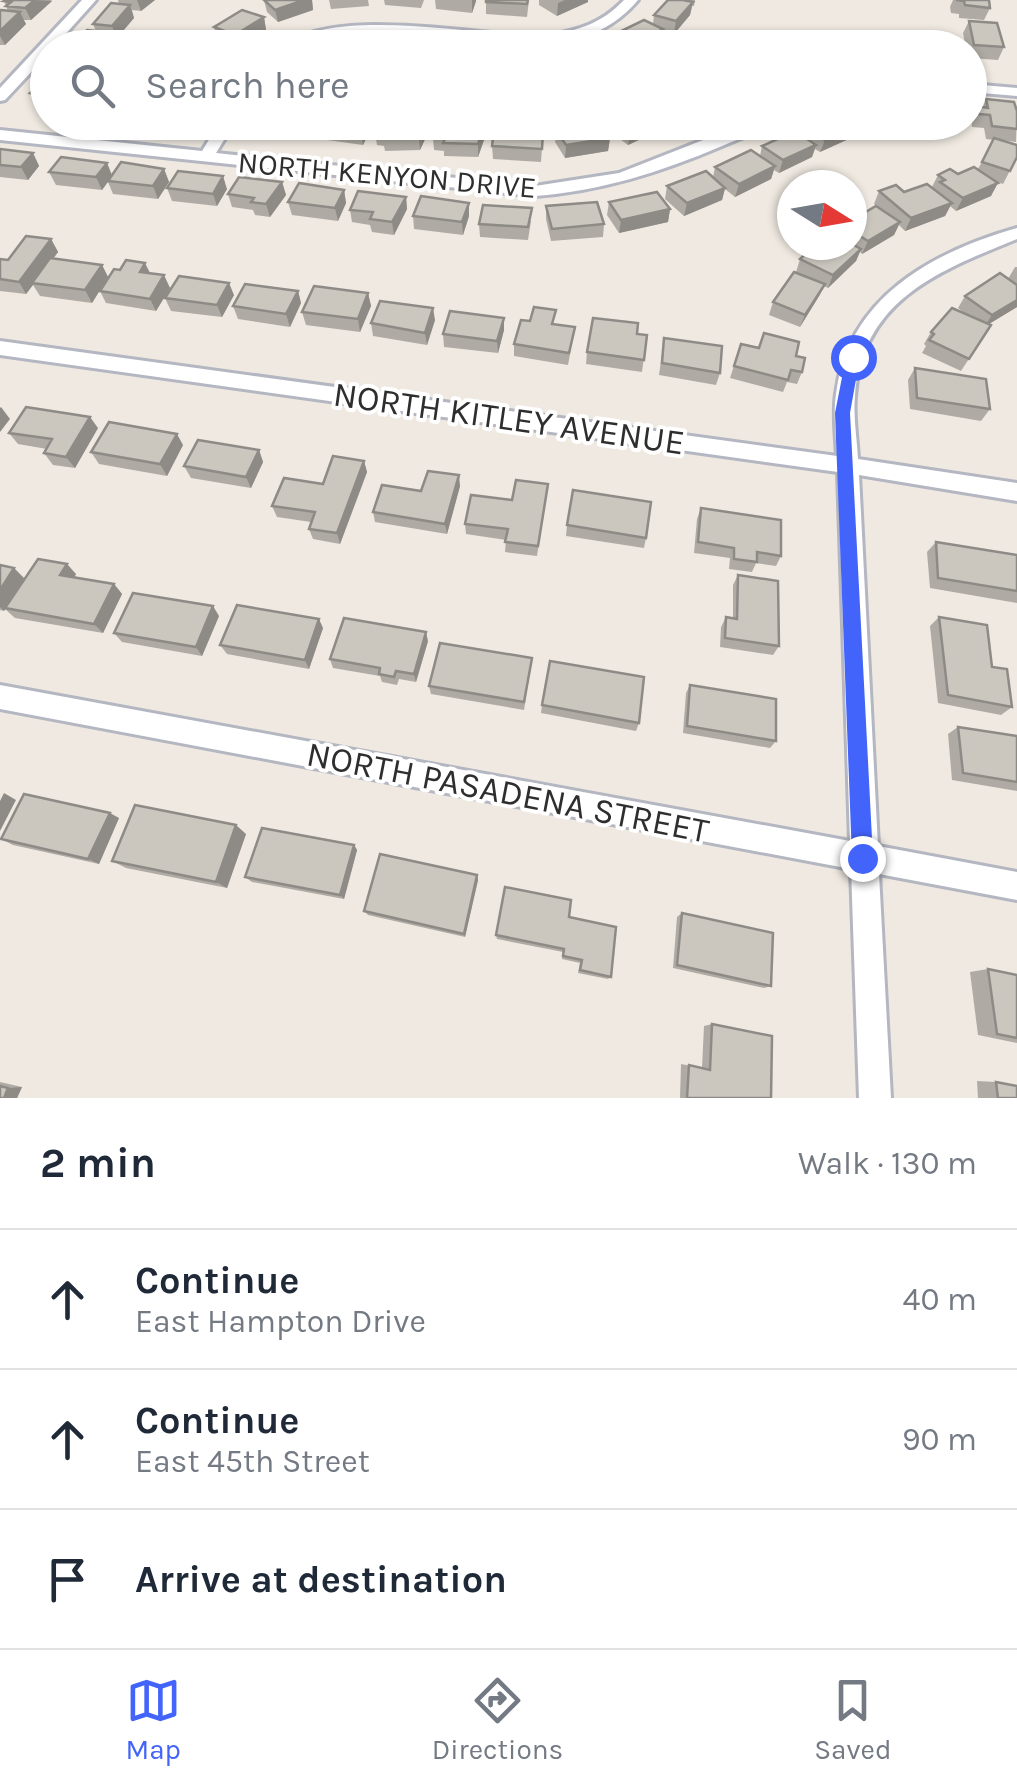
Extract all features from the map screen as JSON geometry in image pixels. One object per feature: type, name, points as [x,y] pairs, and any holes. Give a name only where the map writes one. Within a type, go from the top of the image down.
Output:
[{"type":"street","points":[[61,30],[89,0]]},
{"type":"street","points":[[583,30],[619,15],[631,0]]},
{"type":"street","points":[[346,30],[384,30]]},
{"type":"street","points":[[0,97],[30,64]]},
{"type":"street","points":[[987,89],[1017,92]]},
{"type":"street","name":"NORTH KENYON DRIVE","points":[[0,134],[30,137]]},
{"type":"street","name":"NORTH KENYON DRIVE","points":[[54,140],[496,189],[555,190],[637,176],[721,140]]},
{"type":"street","points":[[206,157],[217,140]]},
{"type":"street","points":[[875,1098],[842,413],[846,388],[853,357],[879,311],[906,284],[938,263],[1017,233]]},
{"type":"street","name":"NORTH KITLEY AVENUE","points":[[0,348],[1017,492]]},
{"type":"street","name":"NORTH PASADENA STREET","points":[[0,697],[1017,886]]},
{"type":"building","points":[[6,0],[35,0],[25,8],[6,6],[11,2]]},
{"type":"building","points":[[264,0],[304,0],[275,10]]},
{"type":"building","points":[[486,0],[528,0],[527,4]]},
{"type":"building","points":[[668,0],[693,2],[676,21],[654,15]]},
{"type":"building","points":[[956,0],[989,0],[990,8],[965,5],[964,1]]},
{"type":"building","points":[[111,3],[130,5],[112,26],[93,24]]},
{"type":"building","points":[[242,10],[264,17],[243,30],[214,27]]},
{"type":"building","points":[[0,11],[20,12],[0,31]]},
{"type":"building","points":[[644,20],[663,29],[661,30],[623,30]]},
{"type":"building","points":[[969,21],[997,23],[1004,47],[987,46],[987,30],[971,30]]},
{"type":"building","points":[[987,99],[1014,102],[1017,129],[992,126]]},
{"type":"building","points":[[994,138],[1017,145],[1017,157],[1010,171],[982,162]]},
{"type":"building","points":[[444,140],[479,140],[478,144],[443,143]]},
{"type":"building","points":[[493,140],[543,140],[542,149],[492,146]]},
{"type":"building","points":[[563,140],[597,140],[566,145]]},
{"type":"building","points":[[775,140],[808,140],[816,145],[783,160],[762,146]]},
{"type":"building","points":[[0,149],[33,153],[21,167],[0,165]]},
{"type":"building","points":[[751,150],[775,166],[739,184],[715,167]]},
{"type":"building","points":[[61,157],[107,163],[96,177],[49,172]]},
{"type":"building","points":[[121,162],[164,169],[153,186],[108,181]]},
{"type":"building","points":[[974,167],[998,183],[963,198],[940,182],[945,180],[938,175],[950,169],[958,174]]},
{"type":"building","points":[[178,171],[223,176],[213,194],[167,188]]},
{"type":"building","points":[[706,171],[725,188],[687,203],[667,186]]},
{"type":"building","points":[[239,177],[282,182],[266,204],[228,194]]},
{"type":"building","points":[[299,183],[344,190],[335,208],[288,202]]},
{"type":"building","points":[[927,184],[952,203],[911,218],[879,191],[896,185],[904,192]]},
{"type":"building","points":[[358,191],[406,197],[392,222],[370,219],[373,212],[350,210]]},
{"type":"building","points":[[657,192],[670,209],[621,220],[609,202]]},
{"type":"building","points":[[421,196],[469,203],[462,222],[413,216]]},
{"type":"building","points":[[597,202],[604,224],[552,229],[546,206]]},
{"type":"building","points":[[483,205],[532,208],[528,227],[479,224]]},
{"type":"building","points":[[876,206],[900,222],[868,241],[867,211]]},
{"type":"building","points":[[26,236],[51,239],[19,282],[0,279],[0,259],[8,260]]},
{"type":"building","points":[[50,258],[102,265],[85,290],[32,283]]},
{"type":"building","points":[[126,260],[145,263],[140,272],[164,275],[150,299],[100,291],[114,269],[120,270]]},
{"type":"building","points":[[802,260],[849,260],[833,275]]},
{"type":"building","points":[[794,272],[825,284],[805,315],[773,302]]},
{"type":"building","points":[[1000,273],[1017,285],[1017,300],[992,315],[965,296]]},
{"type":"building","points":[[179,276],[229,283],[217,305],[165,298]]},
{"type":"building","points":[[245,284],[298,291],[286,314],[233,306]]},
{"type":"building","points":[[314,286],[368,293],[358,319],[302,312]]},
{"type":"building","points":[[380,301],[433,308],[425,333],[371,323]]},
{"type":"building","points":[[534,307],[556,310],[552,324],[575,327],[569,353],[514,344],[521,320],[530,321]]},
{"type":"building","points":[[952,308],[991,325],[969,359],[929,340],[934,334],[931,332]]},
{"type":"building","points":[[450,311],[504,318],[497,341],[443,334]]},
{"type":"building","points":[[593,318],[638,323],[637,334],[647,335],[644,360],[587,352]]},
{"type":"building","points":[[764,333],[799,342],[796,356],[805,358],[802,372],[791,370],[788,380],[734,366],[741,344],[759,348]]},
{"type":"building","points":[[664,338],[722,346],[720,373],[662,363]]},
{"type":"building","points":[[915,368],[986,379],[990,409],[917,398]]},
{"type":"building","points":[[26,407],[90,417],[66,457],[44,453],[52,439],[9,433]]},
{"type":"building","points":[[109,422],[177,434],[160,464],[91,452]]},
{"type":"building","points":[[198,440],[259,450],[246,477],[184,466]]},
{"type":"building","points":[[333,456],[364,461],[337,533],[309,529],[315,512],[272,506],[284,478],[323,484]]},
{"type":"building","points":[[428,471],[459,475],[445,524],[373,512],[382,485],[421,491]]},
{"type":"building","points":[[516,480],[548,484],[538,546],[505,542],[508,529],[465,524],[471,495],[512,500]]},
{"type":"building","points":[[573,490],[651,502],[646,538],[567,525]]},
{"type":"building","points":[[701,508],[781,520],[781,556],[757,552],[757,562],[734,559],[734,548],[698,542]]},
{"type":"building","points":[[936,542],[1017,555],[1017,591],[938,578]]},
{"type":"building","points":[[38,559],[67,564],[60,575],[114,584],[94,624],[5,608]]},
{"type":"building","points":[[0,565],[14,568],[0,590]]},
{"type":"building","points":[[738,575],[778,581],[779,646],[725,638],[726,617],[737,619]]},
{"type":"building","points":[[133,593],[213,606],[196,647],[114,633]]},
{"type":"building","points":[[237,605],[319,619],[305,660],[220,645]]},
{"type":"building","points":[[939,617],[987,625],[992,667],[1007,669],[1012,707],[948,695]]},
{"type":"building","points":[[344,618],[426,632],[414,674],[396,671],[394,677],[379,674],[380,668],[330,659]]},
{"type":"building","points":[[440,643],[532,658],[524,702],[429,686]]},
{"type":"building","points":[[550,661],[644,677],[639,723],[542,705]]},
{"type":"building","points":[[690,685],[776,699],[776,741],[687,726]]},
{"type":"building","points":[[958,727],[1017,736],[1017,782],[963,773]]},
{"type":"building","points":[[24,794],[110,813],[88,859],[1,839]]},
{"type":"building","points":[[135,805],[236,825],[216,882],[112,861]]},
{"type":"building","points":[[262,828],[354,845],[340,895],[245,877]]},
{"type":"building","points":[[380,854],[477,875],[464,934],[364,911]]},
{"type":"building","points":[[505,887],[571,900],[569,917],[616,927],[611,977],[580,970],[582,960],[563,956],[564,949],[496,935]]},
{"type":"building","points":[[682,913],[773,933],[771,986],[677,965]]},
{"type":"building","points":[[988,969],[1017,975],[1017,1038],[997,1034]]},
{"type":"building","points":[[712,1024],[772,1036],[771,1098],[687,1098],[689,1065],[710,1070]]},
{"type":"building","points":[[996,1082],[1017,1086],[1017,1098],[998,1098]]},
{"type":"building","points":[[0,1086],[8,1088],[4,1098],[0,1098]]},
{"type":"route","points":[[853,357],[842,413],[862,858]]}]
